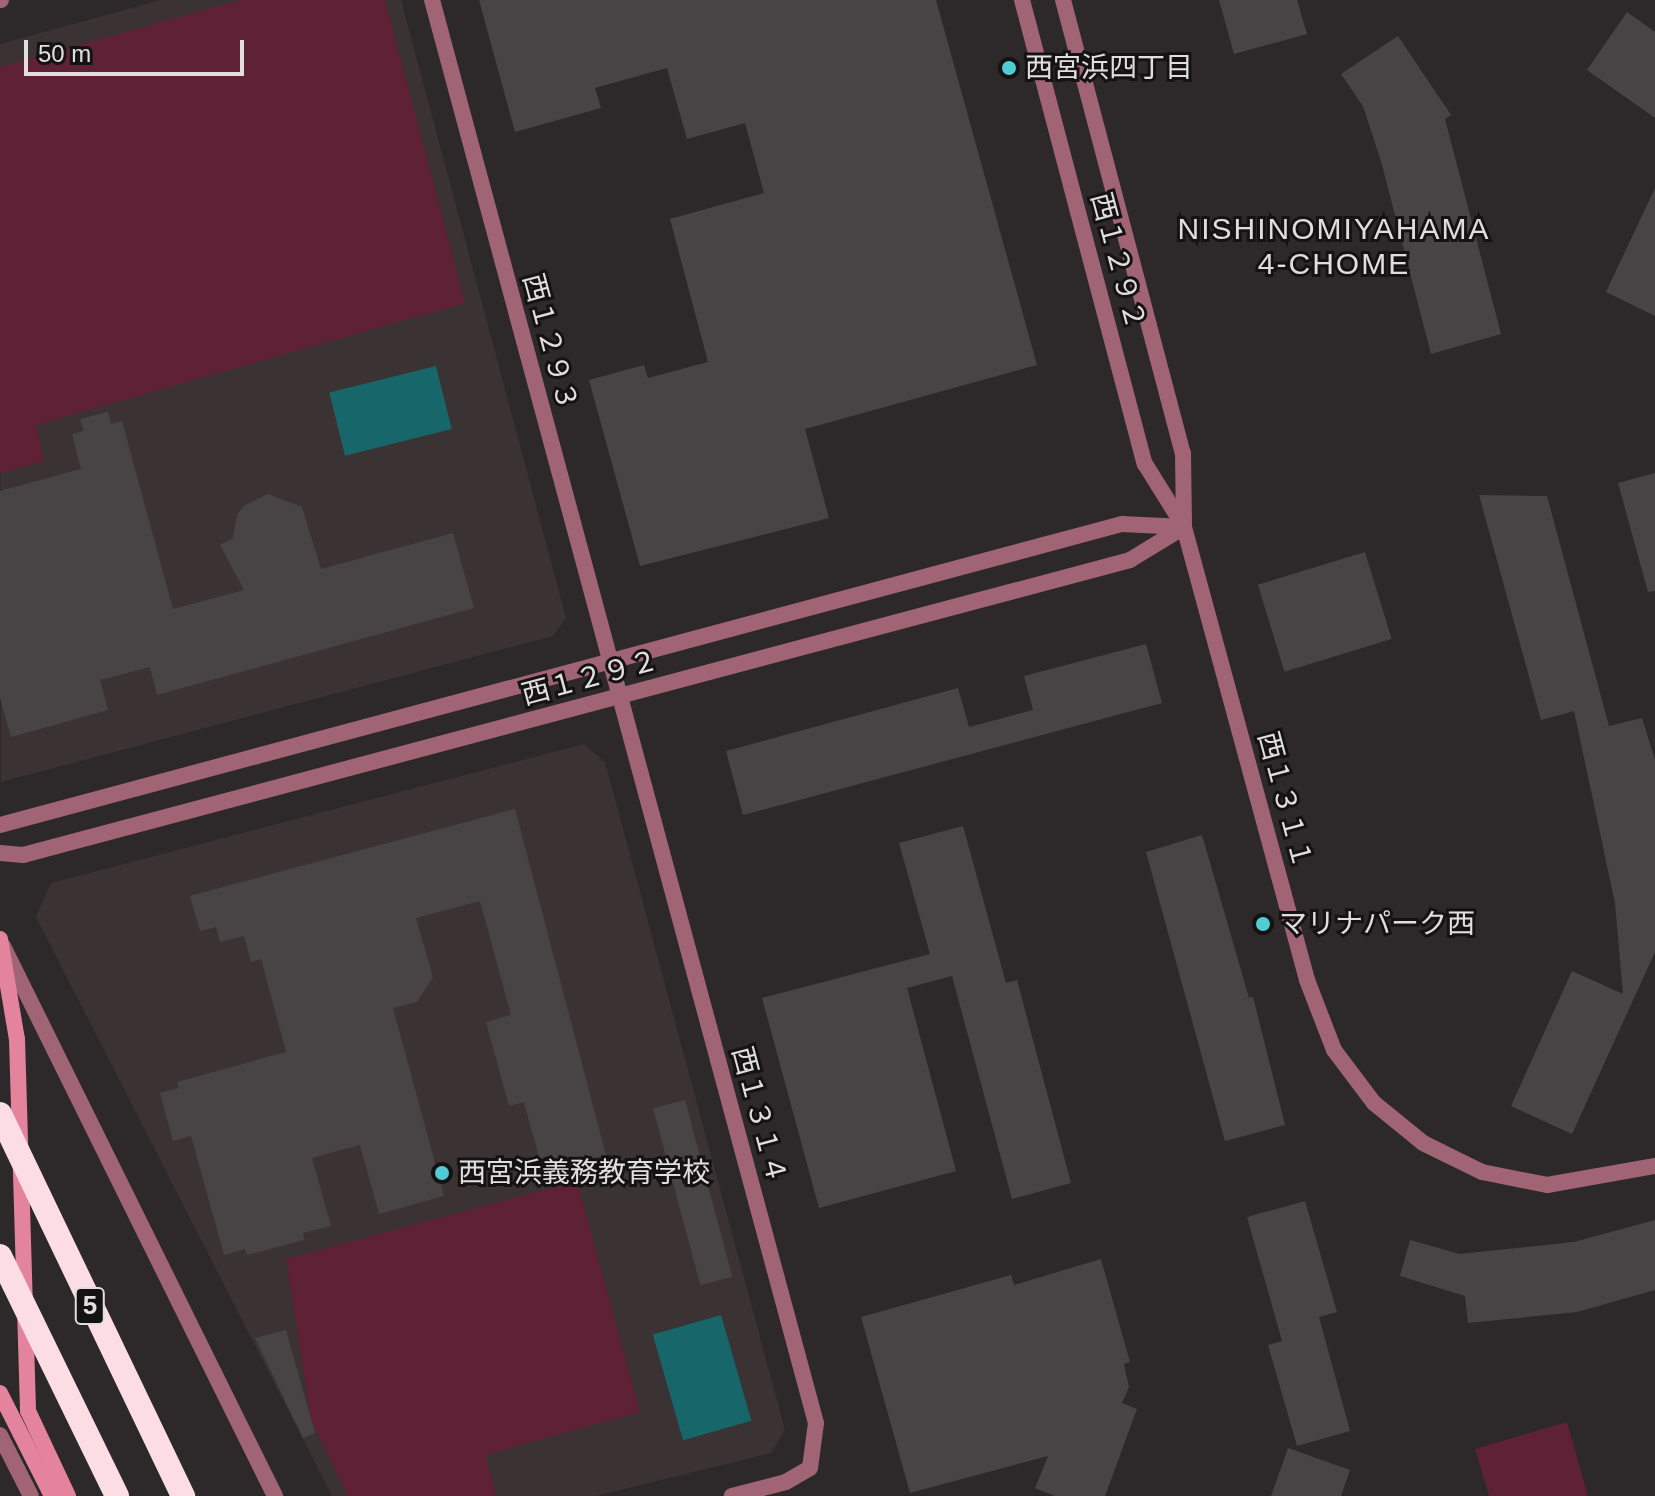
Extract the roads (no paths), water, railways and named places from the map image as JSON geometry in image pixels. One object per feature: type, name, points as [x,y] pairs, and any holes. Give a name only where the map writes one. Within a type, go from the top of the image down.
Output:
[{"type":"highway","name":"5","points":[[0,1114],[183,1496]]},
{"type":"highway","name":"5","points":[[0,1256],[117,1496]]},
{"type":"main road","points":[[0,940],[17,1039],[28,1411],[68,1496]]},
{"type":"main road","points":[[0,1393],[52,1496]]},
{"type":"street","name":"西１２９３","points":[[432,0],[619,697]]},
{"type":"street","name":"西１２９２","points":[[1022,0],[1145,464],[1184,527]]},
{"type":"street","name":"西１２９２","points":[[1063,0],[1183,453],[1184,527]]},
{"type":"street","name":"西１２９２","points":[[0,825],[608,659],[1122,524],[1184,527]]},
{"type":"street","name":"西１２９２","points":[[0,853],[23,855],[1130,560],[1184,527]]},
{"type":"street","name":"西１３１１","points":[[1184,527],[1307,980],[1334,1050],[1374,1103],[1423,1143],[1482,1172],[1547,1185],[1655,1166]]},
{"type":"street","name":"西１３１４","points":[[619,697],[816,1423],[810,1468],[786,1482],[732,1496]]},
{"type":"street","points":[[0,940],[275,1496]]},
{"type":"street","points":[[0,1435],[31,1496]]},
{"type":"water","points":[[436,366],[452,429],[345,456],[329,393]]},
{"type":"water","points":[[721,1315],[751,1421],[683,1440],[653,1335]]},
{"type":"place","name":"西宮浜四丁目","points":[[1009,68]]},
{"type":"place","name":"マリナパーク西","points":[[1263,924]]},
{"type":"place","name":"西宮浜義務教育学校","points":[[442,1173]]},
{"type":"district","name":"NISHINOMIYAHAMA 4-CHOME","points":[[1334,246]]}]
